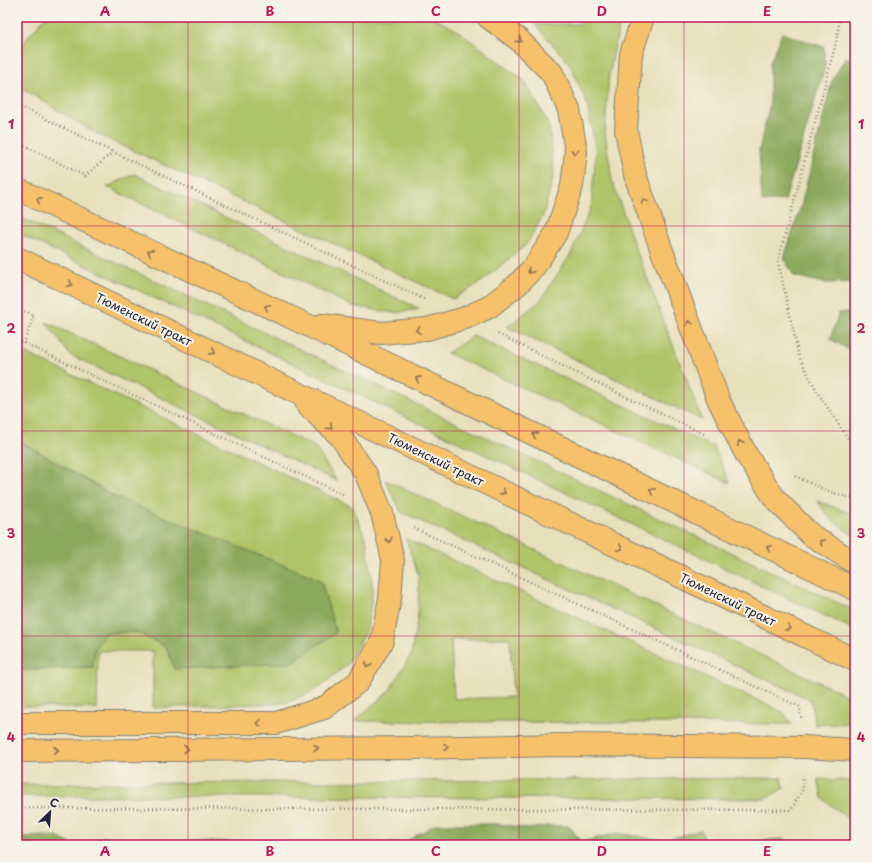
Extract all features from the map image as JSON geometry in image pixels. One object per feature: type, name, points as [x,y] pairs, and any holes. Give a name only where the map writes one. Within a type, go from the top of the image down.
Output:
[{"type":"main road","points":[[303,323],[381,333],[427,329],[465,318],[489,307],[518,285],[534,267],[556,233],[572,186],[576,151],[569,110],[552,73],[519,40],[488,17]]},
{"type":"main road","points":[[643,17],[630,54],[626,130],[633,167],[662,251],[719,402],[746,454],[775,499],[811,535],[855,563]]},
{"type":"main road","points":[[17,189],[303,323],[855,589]]},
{"type":"main road","name":"Тюменский тракт","points":[[26,262],[855,660]]},
{"type":"main road","points":[[17,723],[276,723],[324,708],[358,682],[382,641],[390,598],[393,560],[382,513],[366,474],[340,436],[291,390]]},
{"type":"main road","points":[[17,751],[410,748],[563,745],[804,747],[855,750]]},
{"type":"path","points":[[840,17],[836,43],[778,261],[799,357],[818,393],[855,449]]},
{"type":"path","points":[[17,105],[113,152]]},
{"type":"path","points":[[17,142],[85,176]]},
{"type":"path","points":[[18,308],[34,315],[24,343]]},
{"type":"path","points":[[17,340],[382,513],[800,707],[804,747],[803,789],[791,810],[17,808]]},
{"type":"green space","points":[[45,17],[431,17],[455,29],[525,81],[549,125],[554,174],[543,216],[526,245],[481,282],[453,299],[95,133],[17,85],[17,57],[27,38]]},
{"type":"green space","points":[[597,17],[621,17],[609,75],[605,132],[612,180],[634,244],[702,420],[507,327],[539,302],[571,254],[591,207],[596,152],[587,104],[570,64],[535,25],[578,24]]},
{"type":"green space","points":[[782,33],[824,47],[825,67],[785,200],[762,202],[759,150],[770,103],[770,63]]},
{"type":"green space","points":[[846,57],[855,62],[855,282],[824,283],[794,276],[784,258],[801,206],[832,81]]},
{"type":"green space","points":[[134,174],[420,309],[394,313],[352,306],[107,187]]},
{"type":"green space","points":[[17,216],[855,611],[855,630],[17,233]]},
{"type":"green space","points":[[855,311],[855,349],[850,350],[830,339],[839,313]]},
{"type":"green space","points":[[46,322],[315,447],[337,481],[70,355]]},
{"type":"green space","points":[[473,336],[714,447],[730,483],[447,353]]},
{"type":"green space","points":[[17,349],[353,507],[367,542],[373,589],[367,630],[347,665],[317,689],[287,703],[153,708],[153,651],[98,651],[97,709],[17,706],[17,670],[92,667],[95,648],[106,633],[136,632],[166,647],[175,669],[115,497],[17,439]]},
{"type":"green space","points":[[17,439],[115,497],[321,580],[336,633],[290,663],[175,669],[166,647],[136,632],[106,633],[95,648],[93,667],[17,670]]},
{"type":"green space","points":[[385,480],[855,699],[855,723],[815,725],[811,700],[401,512]]},
{"type":"green space","points":[[817,501],[855,515],[855,537],[830,518]]},
{"type":"green space","points":[[406,539],[783,712],[792,724],[354,721],[389,691],[411,655],[418,614],[419,578]],"holes":[[[510,638],[513,697],[454,699],[451,640]]]},
{"type":"green space","points":[[782,778],[784,788],[765,799],[17,796],[17,784]]},
{"type":"green space","points":[[818,779],[855,781],[855,824],[822,798]]},
{"type":"green space","points":[[436,824],[501,824],[528,829],[547,826],[569,826],[582,842],[617,833],[664,840],[701,830],[707,845],[86,845],[103,837],[172,841],[403,843]]},
{"type":"green space","points":[[55,836],[73,845],[17,845],[17,837]]},
{"type":"green space","points":[[784,839],[794,845],[713,845]]}]
